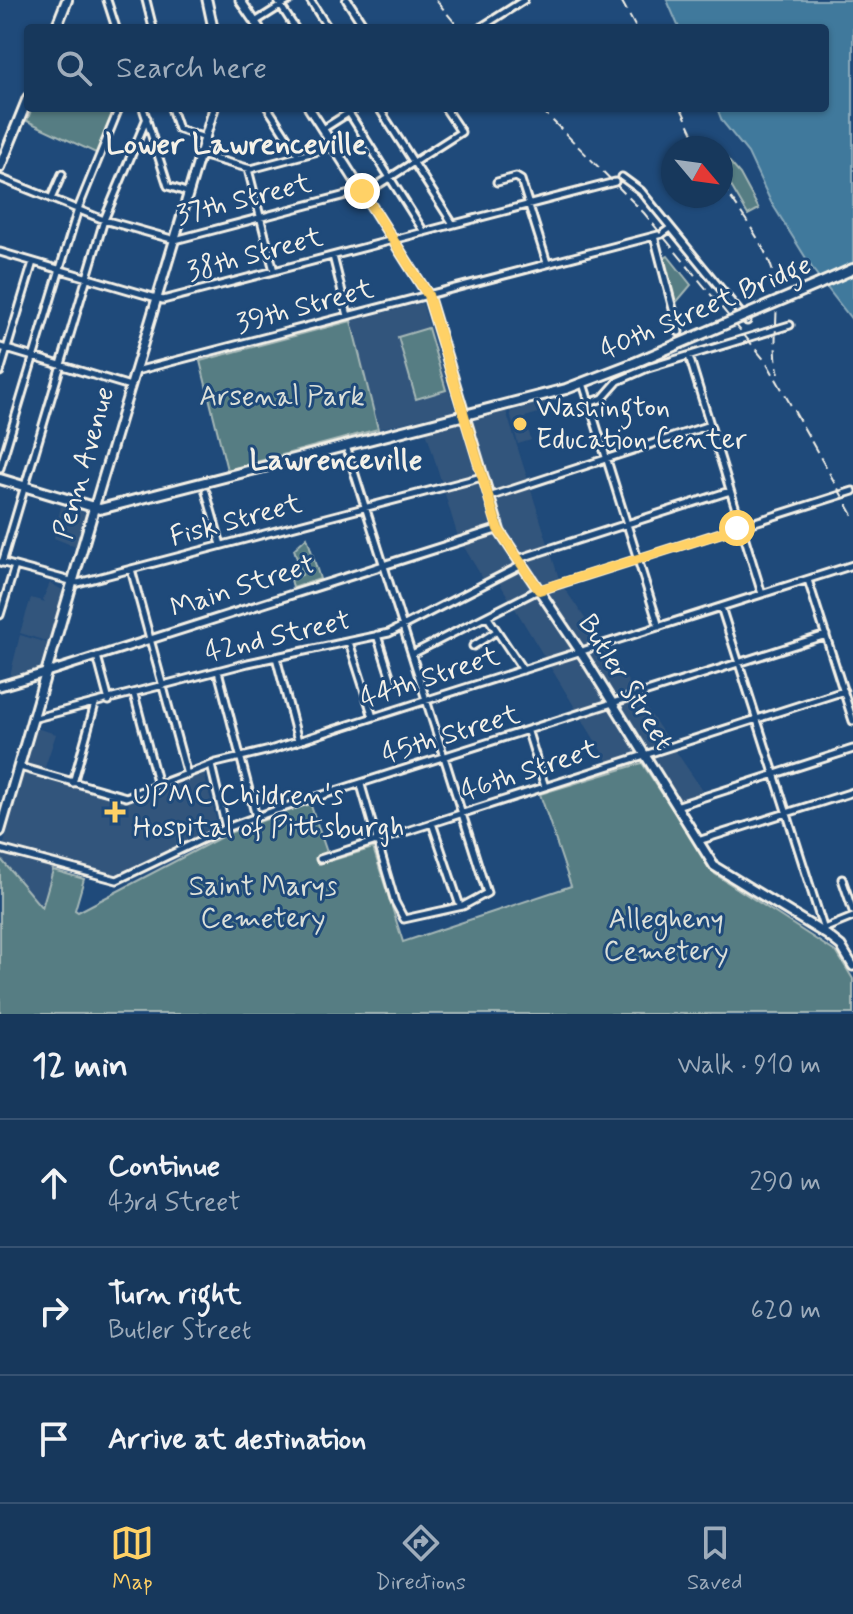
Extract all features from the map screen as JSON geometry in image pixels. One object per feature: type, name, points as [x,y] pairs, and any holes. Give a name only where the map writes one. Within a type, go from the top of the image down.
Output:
[{"type":"main road","points":[[58,24],[67,0]]},
{"type":"main road","points":[[207,0],[212,24]]},
{"type":"main road","points":[[240,0],[256,24]]},
{"type":"main road","points":[[0,167],[24,108]]},
{"type":"main road","name":"Penn Avenue","points":[[1,828],[213,112]]},
{"type":"main road","name":"Butler Street","points":[[312,112],[428,295],[498,529],[581,652],[698,841],[720,871],[821,929],[841,946],[853,966]]},
{"type":"main road","name":"40th Street Bridge","points":[[94,508],[119,505],[579,385],[853,269]]},
{"type":"main road","points":[[0,479],[94,508]]},
{"type":"main road","name":"Main Street","points":[[0,686],[45,673]]},
{"type":"street","points":[[107,0],[115,24]]},
{"type":"street","points":[[146,0],[152,24]]},
{"type":"street","points":[[258,24],[279,3],[290,0]]},
{"type":"street","points":[[310,0],[325,24]]},
{"type":"street","points":[[347,0],[362,24]]},
{"type":"street","points":[[486,24],[524,0]]},
{"type":"street","points":[[279,3],[292,24]]},
{"type":"street","points":[[0,468],[78,209],[117,112]]},
{"type":"street","points":[[143,112],[168,186],[189,193]]},
{"type":"street","points":[[172,112],[178,129],[205,138]]},
{"type":"street","points":[[271,112],[299,156]]},
{"type":"street","points":[[323,129],[344,112]]},
{"type":"street","points":[[348,112],[424,232]]},
{"type":"street","points":[[382,112],[453,224]]},
{"type":"street","name":"37th Street","points":[[0,178],[104,220],[175,240],[363,193],[461,132],[448,112]]},
{"type":"street","points":[[1,562],[104,220],[147,118]]},
{"type":"street","points":[[200,155],[248,169],[334,147]]},
{"type":"street","points":[[248,169],[274,271]]},
{"type":"street","points":[[51,199],[62,174]]},
{"type":"street","points":[[497,182],[519,177],[547,263]]},
{"type":"street","points":[[622,177],[641,191],[747,321]]},
{"type":"street","name":"38th Street","points":[[0,252],[157,299],[615,182]]},
{"type":"street","name":"39th Street","points":[[135,371],[654,236],[669,229]]},
{"type":"street","points":[[654,236],[679,332]]},
{"type":"street","points":[[333,256],[348,316]]},
{"type":"street","points":[[0,372],[3,348],[33,262]]},
{"type":"street","points":[[589,403],[603,398],[618,381],[790,325]]},
{"type":"street","points":[[3,348],[130,386]]},
{"type":"street","points":[[689,356],[762,594]]},
{"type":"street","points":[[579,385],[589,403],[659,627]]},
{"type":"street","points":[[489,497],[710,425]]},
{"type":"street","points":[[345,445],[487,888],[486,894],[463,906],[408,920],[402,917],[361,785]]},
{"type":"street","name":"Fisk Street","points":[[1,562],[72,583],[482,477]]},
{"type":"street","name":"42nd Street","points":[[32,719],[218,671],[377,635],[403,626],[520,562],[626,523],[730,491]]},
{"type":"street","points":[[412,654],[539,590],[853,491]]},
{"type":"street","points":[[206,492],[221,545]]},
{"type":"street","name":"Main Street","points":[[45,673],[498,529]]},
{"type":"street","name":"44th Street","points":[[19,767],[122,797],[211,765],[427,701],[853,565]]},
{"type":"street","points":[[0,615],[15,566]]},
{"type":"street","points":[[131,569],[187,775]]},
{"type":"street","points":[[808,580],[853,721]]},
{"type":"street","points":[[721,607],[821,929],[853,914],[842,879]]},
{"type":"street","points":[[487,616],[523,670]]},
{"type":"street","points":[[473,646],[497,631]]},
{"type":"street","points":[[377,635],[392,682]]},
{"type":"street","name":"45th Street","points":[[0,849],[101,879],[117,880],[256,817],[826,635]]},
{"type":"street","points":[[349,642],[373,717]]},
{"type":"street","points":[[97,656],[109,701]]},
{"type":"street","points":[[276,657],[298,741]]},
{"type":"street","points":[[218,671],[256,817]]},
{"type":"street","name":"46th Street","points":[[320,859],[844,691]]},
{"type":"street","points":[[134,694],[158,785]]},
{"type":"street","points":[[73,783],[95,704]]},
{"type":"street","points":[[528,732],[545,787]]},
{"type":"street","points":[[676,806],[853,749]]},
{"type":"street","points":[[211,765],[226,828]]},
{"type":"street","points":[[698,841],[853,792]]},
{"type":"street","points":[[432,823],[459,903]]},
{"type":"shaded area","points":[[667,0],[853,0],[853,321],[814,271],[771,202],[748,153],[722,121],[719,112],[829,112],[829,24],[677,24]]},
{"type":"shaded area","points":[[422,303],[455,410],[378,429],[351,321]]},
{"type":"shaded area","name":"Washington Education Center","points":[[545,401],[548,410],[525,417],[531,440],[518,444],[510,412]]},
{"type":"shaded area","points":[[505,408],[560,582],[703,791],[671,808],[642,763],[614,772],[496,577],[485,582],[458,537],[424,424]]},
{"type":"shaded area","points":[[61,506],[86,513],[76,547],[54,538]]},
{"type":"shaded area","points":[[50,583],[64,591],[49,642],[20,633],[31,598],[45,602],[43,599]]},
{"type":"shaded area","points":[[20,635],[47,643],[40,668],[9,680]]},
{"type":"shaded area","name":"UPMC Children's Hospital of Pittsburgh","points":[[36,728],[56,734],[41,779],[125,801],[204,774],[218,827],[119,875],[57,860],[43,908],[40,907],[0,858]]},
{"type":"green space","points":[[30,112],[115,112],[98,154],[27,121]]},
{"type":"green space","points":[[733,166],[759,209],[748,215],[733,189]]},
{"type":"green space","points":[[668,256],[691,285],[675,304],[662,259]]},
{"type":"green space","name":"Arsenal Park","points":[[351,321],[378,429],[227,470],[200,361]]},
{"type":"green space","points":[[428,328],[446,390],[416,399],[398,337]]},
{"type":"green space","points":[[307,537],[320,579],[293,588],[291,579],[302,575],[294,549]]},
{"type":"green space","points":[[642,763],[715,874],[837,953],[853,979],[853,1014],[0,1014],[0,858],[42,908],[53,870],[84,879],[75,910],[78,912],[229,833],[310,803],[330,861],[373,848],[403,942],[571,886],[540,794]]},
{"type":"railway","points":[[436,0],[456,24]]},
{"type":"railway","points":[[621,0],[634,24]]},
{"type":"railway","points":[[544,112],[644,213],[767,363],[853,515]]},
{"type":"railway","points":[[683,112],[694,136]]},
{"type":"railway","points":[[733,201],[772,268],[779,374]]},
{"type":"place","name":"Washington Education Center","points":[[520,424]]},
{"type":"place","name":"UPMC Children's Hospital of Pittsburgh","points":[[115,812]]},
{"type":"district","name":"Lower Lawrenceville","points":[[236,144]]},
{"type":"district","name":"Lawrenceville","points":[[336,460]]},
{"type":"route","points":[[362,191],[428,295],[498,529],[539,590],[737,528]]},
{"type":"park label","name":"Saint Marys Cemetery","points":[[263,903]]},
{"type":"park label","name":"Allegheny Cemetery","points":[[666,936]]}]
